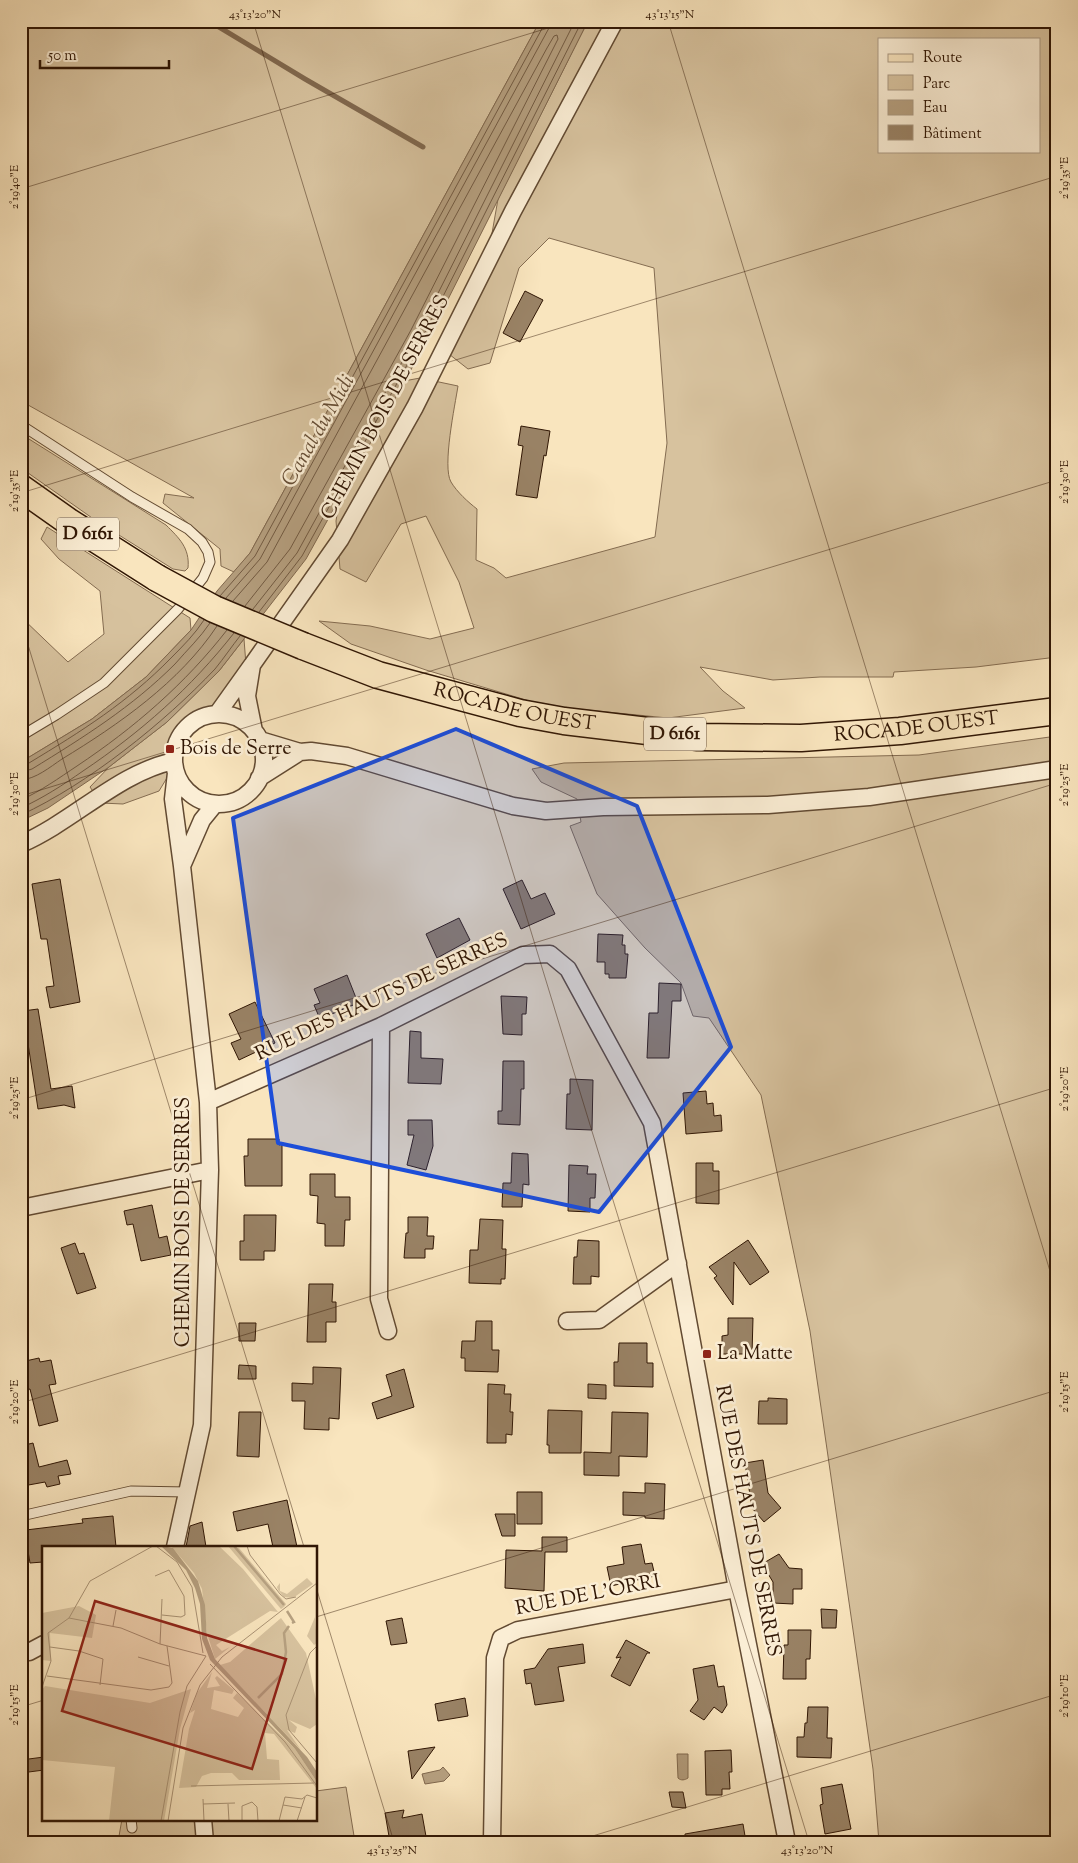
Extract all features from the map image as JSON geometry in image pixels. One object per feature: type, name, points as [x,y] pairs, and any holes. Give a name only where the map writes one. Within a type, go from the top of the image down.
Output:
[{"type":"main road","name":"ROCADE OUEST","points":[[21,488],[69,522],[157,578],[214,609],[378,675],[520,713],[574,722],[698,737],[801,738],[900,731],[1057,711]]},
{"type":"street","name":"CHEMIN BOIS DE SERRES","points":[[216,714],[344,532],[415,407],[539,160],[615,21]]},
{"type":"street","name":"CHEMIN BOIS DE SERRES","points":[[252,665],[246,696],[257,736]]},
{"type":"street","points":[[216,714],[230,715],[243,721],[257,736],[263,751],[263,765],[259,778],[252,789],[242,798],[229,803],[215,804],[203,801],[191,794],[182,785],[175,767],[176,747],[181,734],[190,724],[203,717],[216,714]]},
{"type":"street","points":[[257,736],[300,752],[311,751],[346,756],[513,806],[546,811],[603,807],[768,805],[850,798],[1057,769]]},
{"type":"street","points":[[259,778],[300,752]]},
{"type":"street","points":[[21,844],[76,814],[138,772],[160,764],[175,767]]},
{"type":"street","name":"CHEMIN BOIS DE SERRES","points":[[175,767],[173,799],[208,1102],[210,1170],[202,1424],[175,1546]]},
{"type":"street","name":"CHEMIN BOIS DE SERRES","points":[[182,866],[202,820],[215,804]]},
{"type":"street","name":"RUE DES HAUTS DE SERRES","points":[[208,1102],[381,1026],[523,955],[550,954],[568,968],[652,1123],[787,1842]]},
{"type":"street","points":[[381,1026],[379,1299],[388,1331]]},
{"type":"street","points":[[21,1208],[210,1170]]},
{"type":"street","points":[[567,1321],[599,1320],[678,1263]]},
{"type":"street","name":"RUE DE L'ORRI","points":[[492,1842],[495,1658],[502,1638],[518,1630],[738,1589]]},
{"type":"street","points":[[29,1652],[42,1645]]},
{"type":"street","points":[[203,1820],[205,1842]]},
{"type":"lane","points":[[21,425],[132,497],[188,529],[202,542],[208,552],[210,562],[203,578],[178,609],[104,683],[21,736]]},
{"type":"lane","points":[[21,1516],[131,1491],[188,1492]]},
{"type":"highlighted area","points":[[456,729],[637,806],[731,1047],[599,1212],[278,1143],[233,818]]},
{"type":"green space","points":[[21,21],[540,21],[250,553],[234,572],[221,566],[220,549],[163,503],[165,494],[194,498],[21,401]]},
{"type":"green space","points":[[588,21],[1057,21],[1057,657],[976,667],[894,672],[893,677],[820,677],[773,680],[700,667],[723,691],[745,708],[668,718],[546,706],[426,670],[351,644],[319,621],[370,626],[430,639],[474,628],[459,582],[426,516],[401,524],[366,582],[340,569],[336,521],[340,496],[404,381],[420,378],[458,386],[448,450],[449,474],[451,482],[456,489],[477,509],[476,560],[494,568],[506,578],[655,537],[667,443],[654,268],[549,238],[519,268],[490,363],[468,369],[440,347],[487,262],[498,199]]},
{"type":"green space","points":[[21,434],[166,525],[183,544],[187,555],[188,568],[185,571],[173,569],[95,520],[21,468]]},
{"type":"green space","points":[[47,527],[190,618],[191,630],[146,677],[92,719],[21,762],[21,617],[68,662],[104,634],[100,591],[59,559],[41,539]]},
{"type":"green space","points":[[244,639],[246,665],[215,704],[195,716],[173,768],[159,791],[123,804],[101,803],[90,787],[109,767],[167,722],[219,671]]},
{"type":"green space","points":[[1057,736],[1057,1842],[879,1842],[873,1769],[810,1331],[761,1095],[709,1018],[693,1016],[681,983],[645,948],[597,894],[570,826],[581,822],[577,799],[541,782],[532,769],[564,763],[919,755]]},
{"type":"green space","points":[[346,1787],[355,1842],[118,1842],[122,1820],[318,1820],[318,1791]]},
{"type":"water","name":"Canal du Midi","points":[[540,21],[588,21],[428,339],[306,559],[219,671],[167,722],[109,767],[48,808],[21,821],[21,762],[92,719],[146,677],[191,630],[217,591],[250,553]]},
{"type":"water","points":[[677,1754],[688,1754],[688,1778],[684,1780],[678,1778]]},
{"type":"water","points":[[443,1767],[450,1775],[444,1781],[425,1784],[422,1774],[440,1770]]},
{"type":"building","points":[[525,291],[543,300],[520,342],[503,333]]},
{"type":"building","points":[[521,426],[550,431],[537,498],[516,495],[523,446],[518,445]]},
{"type":"building","points":[[60,879],[80,1002],[50,1008],[46,987],[54,986],[47,939],[41,939],[32,884]]},
{"type":"building","points":[[522,880],[531,899],[545,893],[555,914],[521,929],[503,889]]},
{"type":"building","points":[[459,918],[470,940],[437,958],[426,934]]},
{"type":"building","points":[[598,934],[623,935],[622,945],[625,945],[625,954],[628,954],[626,978],[609,978],[609,974],[605,974],[605,962],[597,962]]},
{"type":"building","points":[[347,975],[358,1003],[320,1019],[314,1005],[320,1003],[314,989]]},
{"type":"building","points":[[659,983],[681,984],[681,1001],[672,1001],[669,1058],[647,1058],[649,1013],[658,1013]]},
{"type":"building","points":[[501,996],[527,997],[526,1014],[522,1014],[522,1035],[503,1034]]},
{"type":"building","points":[[255,1002],[275,1043],[239,1060],[231,1043],[241,1039],[229,1014]]},
{"type":"building","points":[[38,1009],[51,1089],[72,1086],[75,1108],[64,1105],[38,1109],[23,1011]]},
{"type":"building","points":[[410,1031],[421,1032],[421,1058],[443,1059],[441,1084],[408,1083]]},
{"type":"building","points":[[503,1061],[524,1061],[524,1089],[521,1089],[520,1125],[498,1124],[498,1111],[502,1111]]},
{"type":"building","points":[[570,1079],[593,1080],[592,1130],[566,1129],[567,1094],[570,1094]]},
{"type":"building","points":[[706,1091],[707,1104],[713,1103],[714,1116],[721,1115],[722,1131],[686,1134],[683,1093]]},
{"type":"building","points":[[408,1120],[432,1120],[433,1146],[426,1170],[407,1165],[414,1135],[408,1135]]},
{"type":"building","points":[[248,1139],[279,1139],[279,1145],[282,1144],[282,1186],[245,1186],[244,1156],[248,1156]]},
{"type":"building","points":[[512,1153],[528,1154],[529,1185],[523,1184],[522,1207],[502,1207],[503,1183],[511,1183]]},
{"type":"building","points":[[696,1163],[713,1163],[713,1171],[719,1171],[719,1204],[696,1203]]},
{"type":"building","points":[[569,1165],[588,1166],[587,1174],[596,1174],[595,1198],[590,1198],[590,1212],[568,1211]]},
{"type":"building","points":[[310,1174],[335,1174],[335,1197],[350,1197],[350,1220],[345,1220],[344,1246],[325,1246],[325,1224],[317,1223],[318,1196],[310,1195]]},
{"type":"building","points":[[152,1205],[159,1238],[167,1236],[171,1255],[141,1261],[133,1224],[127,1225],[124,1211]]},
{"type":"building","points":[[244,1215],[276,1215],[275,1251],[264,1251],[264,1260],[240,1260],[240,1241],[244,1241]]},
{"type":"building","points":[[408,1217],[428,1217],[427,1236],[434,1236],[433,1249],[425,1249],[425,1258],[404,1258],[406,1233],[408,1233]]},
{"type":"building","points":[[480,1219],[503,1220],[502,1249],[506,1249],[505,1279],[501,1279],[501,1284],[469,1283],[470,1250],[478,1250]]},
{"type":"building","points":[[578,1240],[599,1241],[599,1277],[591,1276],[591,1284],[573,1284],[574,1257],[577,1257]]},
{"type":"building","points":[[748,1240],[769,1272],[750,1285],[734,1262],[733,1305],[714,1278],[717,1276],[709,1267]]},
{"type":"building","points":[[75,1243],[79,1254],[84,1253],[96,1288],[77,1294],[61,1248]]},
{"type":"building","points":[[309,1284],[333,1284],[332,1302],[336,1302],[336,1322],[326,1322],[326,1342],[307,1342]]},
{"type":"building","points":[[728,1318],[753,1318],[752,1354],[722,1354],[722,1336],[728,1335]]},
{"type":"building","points":[[476,1321],[492,1321],[492,1350],[499,1350],[498,1372],[465,1371],[465,1358],[461,1358],[462,1341],[475,1341]]},
{"type":"building","points":[[239,1323],[256,1323],[255,1341],[239,1341]]},
{"type":"building","points":[[619,1343],[647,1343],[647,1363],[653,1363],[653,1387],[614,1386],[614,1362],[618,1362]]},
{"type":"building","points":[[39,1358],[40,1362],[51,1360],[56,1384],[49,1385],[58,1421],[39,1426],[30,1389],[21,1391],[21,1362]]},
{"type":"building","points":[[239,1365],[256,1366],[256,1379],[238,1379]]},
{"type":"building","points":[[313,1367],[341,1368],[339,1419],[329,1418],[329,1430],[304,1429],[305,1401],[292,1401],[292,1383],[313,1384]]},
{"type":"building","points":[[404,1369],[414,1407],[377,1419],[372,1403],[392,1396],[386,1375]]},
{"type":"building","points":[[488,1384],[505,1385],[504,1394],[511,1394],[510,1412],[513,1412],[512,1435],[506,1434],[506,1443],[487,1443]]},
{"type":"building","points":[[588,1384],[606,1385],[606,1399],[588,1398]]},
{"type":"building","points":[[768,1398],[787,1399],[787,1424],[758,1424],[759,1401],[768,1401]]},
{"type":"building","points":[[548,1410],[582,1411],[581,1453],[549,1453],[549,1445],[547,1445]]},
{"type":"building","points":[[239,1412],[261,1412],[259,1457],[237,1456]]},
{"type":"building","points":[[612,1412],[648,1413],[647,1457],[619,1456],[619,1476],[584,1475],[584,1452],[611,1453]]},
{"type":"building","points":[[33,1443],[39,1467],[67,1460],[71,1474],[58,1476],[60,1484],[47,1487],[45,1482],[23,1486],[21,1477],[21,1446]]},
{"type":"building","points":[[763,1460],[768,1493],[781,1508],[764,1522],[752,1508],[745,1463]]},
{"type":"building","points":[[645,1483],[665,1484],[664,1519],[623,1515],[623,1492],[645,1493]]},
{"type":"building","points":[[517,1492],[542,1492],[542,1524],[517,1524]]},
{"type":"building","points":[[287,1500],[297,1546],[273,1546],[268,1524],[237,1531],[233,1512]]},
{"type":"building","points":[[495,1514],[515,1514],[515,1536],[502,1536]]},
{"type":"building","points":[[113,1516],[116,1546],[42,1546],[42,1562],[30,1563],[28,1551],[21,1552],[21,1533],[26,1533],[26,1530],[83,1523],[82,1519]]},
{"type":"building","points":[[202,1522],[206,1546],[186,1546],[190,1526]]},
{"type":"building","points":[[542,1537],[567,1537],[567,1552],[545,1552],[544,1591],[505,1588],[506,1550],[542,1551]]},
{"type":"building","points":[[641,1544],[645,1564],[652,1563],[655,1576],[611,1586],[607,1567],[624,1564],[622,1547]]},
{"type":"building","points":[[779,1554],[789,1568],[802,1569],[802,1589],[793,1589],[793,1604],[773,1603],[773,1582],[762,1564]]},
{"type":"building","points":[[821,1609],[837,1610],[836,1628],[822,1628]]},
{"type":"building","points":[[402,1618],[407,1643],[391,1645],[386,1621]]},
{"type":"building","points":[[788,1630],[811,1630],[810,1659],[806,1659],[806,1679],[783,1679],[784,1645],[788,1645]]},
{"type":"building","points":[[626,1640],[650,1653],[647,1653],[630,1686],[611,1676],[621,1657],[616,1658]]},
{"type":"building","points":[[583,1644],[585,1663],[558,1667],[564,1701],[535,1705],[531,1683],[526,1684],[524,1670],[535,1668],[548,1649]]},
{"type":"building","points":[[714,1665],[718,1687],[724,1686],[727,1705],[722,1713],[714,1707],[704,1720],[690,1711],[698,1700],[693,1669]]},
{"type":"building","points":[[465,1698],[468,1716],[438,1721],[435,1704]]},
{"type":"building","points":[[808,1707],[828,1707],[827,1738],[832,1738],[831,1758],[797,1757],[797,1737],[804,1737]]},
{"type":"building","points":[[435,1747],[412,1779],[408,1751]]},
{"type":"building","points":[[731,1750],[732,1772],[729,1772],[730,1789],[722,1789],[722,1795],[706,1795],[705,1751]]},
{"type":"building","points":[[42,1757],[42,1770],[21,1773],[21,1760]]},
{"type":"building","points":[[842,1784],[851,1829],[825,1834],[820,1805],[823,1804],[821,1788]]},
{"type":"building","points":[[669,1792],[683,1792],[686,1808],[672,1807]]},
{"type":"building","points":[[404,1810],[402,1818],[422,1814],[427,1842],[403,1842],[403,1839],[390,1842],[385,1813]]},
{"type":"building","points":[[743,1824],[746,1842],[685,1842],[685,1834]]},
{"type":"waterway","points":[[209,21],[423,147]]},
{"type":"place","name":"Bois de Serre","points":[[170,749]]},
{"type":"place","name":"La Matte","points":[[707,1354]]}]
